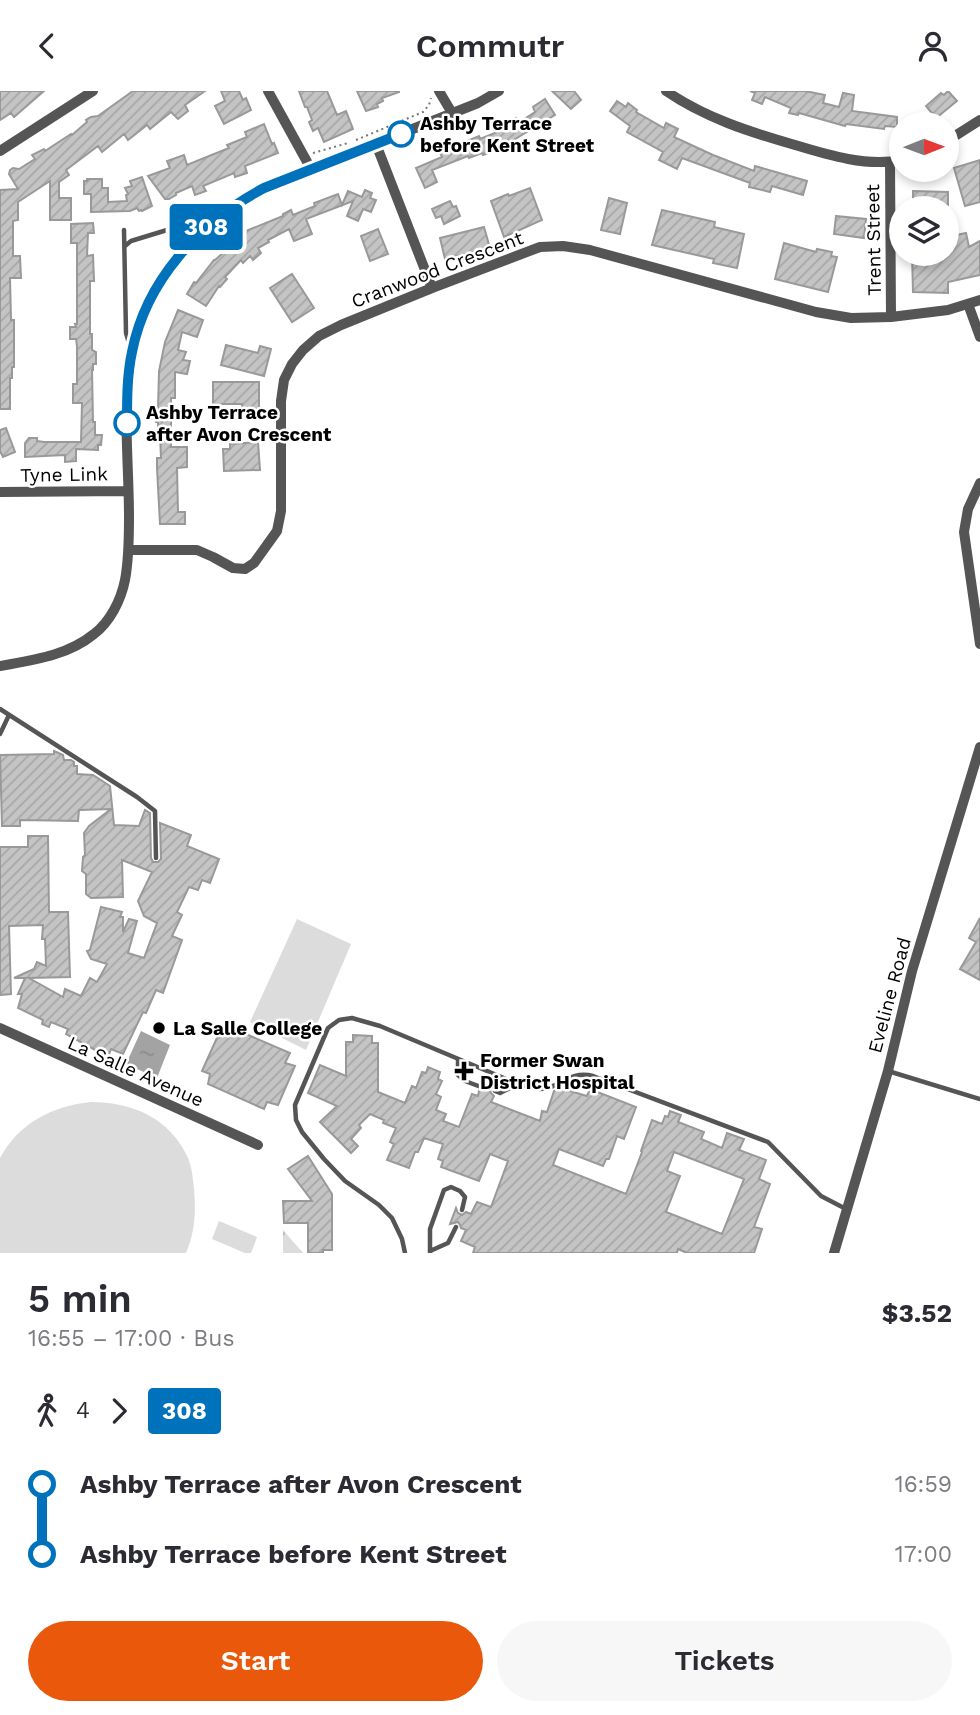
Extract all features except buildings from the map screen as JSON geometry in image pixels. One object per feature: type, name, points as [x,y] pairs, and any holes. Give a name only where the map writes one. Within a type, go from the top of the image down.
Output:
[{"type":"street","points":[[0,151],[93,91]]},
{"type":"street","points":[[268,91],[311,169]]},
{"type":"street","points":[[0,666],[66,652],[96,633],[114,612],[125,582],[129,550],[127,400],[132,351],[153,294],[180,254],[210,223],[264,188],[478,103],[499,91]]},
{"type":"street","points":[[666,91],[696,109],[748,131],[826,154],[889,162]]},
{"type":"street","points":[[435,93],[452,113]]},
{"type":"street","points":[[959,133],[980,120]]},
{"type":"street","points":[[376,143],[432,288]]},
{"type":"street","name":"Trent Street","points":[[890,182],[891,317]]},
{"type":"street","name":"Cranwood Crescent","points":[[129,550],[197,550],[233,568],[245,569],[254,563],[276,531],[281,512],[281,401],[284,380],[303,349],[319,336],[341,325],[540,247],[563,246],[590,250],[816,312],[851,318],[936,312],[980,300]]},
{"type":"street","points":[[968,304],[980,337]]},
{"type":"street","points":[[980,483],[968,509],[964,532],[980,644]]},
{"type":"street","name":"Tyne Link","points":[[0,492],[128,491]]},
{"type":"street","name":"Eveline Road","points":[[834,1253],[888,1070],[912,971],[980,747]]},
{"type":"street","name":"La Salle Avenue","points":[[0,1028],[258,1145]]},
{"type":"lane","points":[[124,230],[126,333],[132,351]]},
{"type":"lane","points":[[124,247],[131,241],[167,230]]},
{"type":"lane","points":[[0,709],[155,811],[156,858]]},
{"type":"lane","points":[[0,734],[9,715]]},
{"type":"lane","points":[[405,1253],[392,1218],[379,1205],[345,1181],[302,1132],[296,1120],[295,1105],[328,1028],[339,1020],[352,1018],[380,1026],[518,1084],[540,1089],[572,1076],[593,1076],[768,1142],[821,1196],[847,1209]]},
{"type":"lane","points":[[458,1059],[458,1075],[464,1081],[481,1087]]},
{"type":"lane","points":[[888,1070],[980,1100]]},
{"type":"lane","points":[[495,1091],[500,1093],[518,1084]]},
{"type":"lane","points":[[456,1227],[448,1243],[430,1252],[430,1229],[444,1190],[451,1187],[465,1196],[462,1210]]},
{"type":"path","points":[[308,152],[352,143],[358,138],[422,112],[435,93]]},
{"type":"green space","points":[[297,919],[351,944],[306,1050],[250,1022]]},
{"type":"green space","points":[[91,1102],[121,1105],[148,1115],[171,1132],[180,1144],[188,1158],[195,1197],[193,1230],[186,1253],[0,1253],[0,1158],[17,1135],[38,1118],[63,1108]]},
{"type":"green space","points":[[219,1221],[257,1237],[251,1253],[212,1239]]},
{"type":"green space","points":[[283,1230],[303,1253],[283,1253]]},
{"type":"water","points":[[141,1031],[170,1045],[157,1078],[126,1064]]},
{"type":"bus line","name":"308","points":[[127,423],[129,369],[141,322],[153,294],[195,237],[210,223],[264,188],[401,134]]},
{"type":"place","name":"Ashby Terrace before Kent Street","points":[[401,134]]},
{"type":"place","name":"Ashby Terrace after Avon Crescent","points":[[127,423]]},
{"type":"place","name":"La Salle College","points":[[159,1028]]},
{"type":"place","name":"Former Swan District Hospital","points":[[464,1071]]}]
